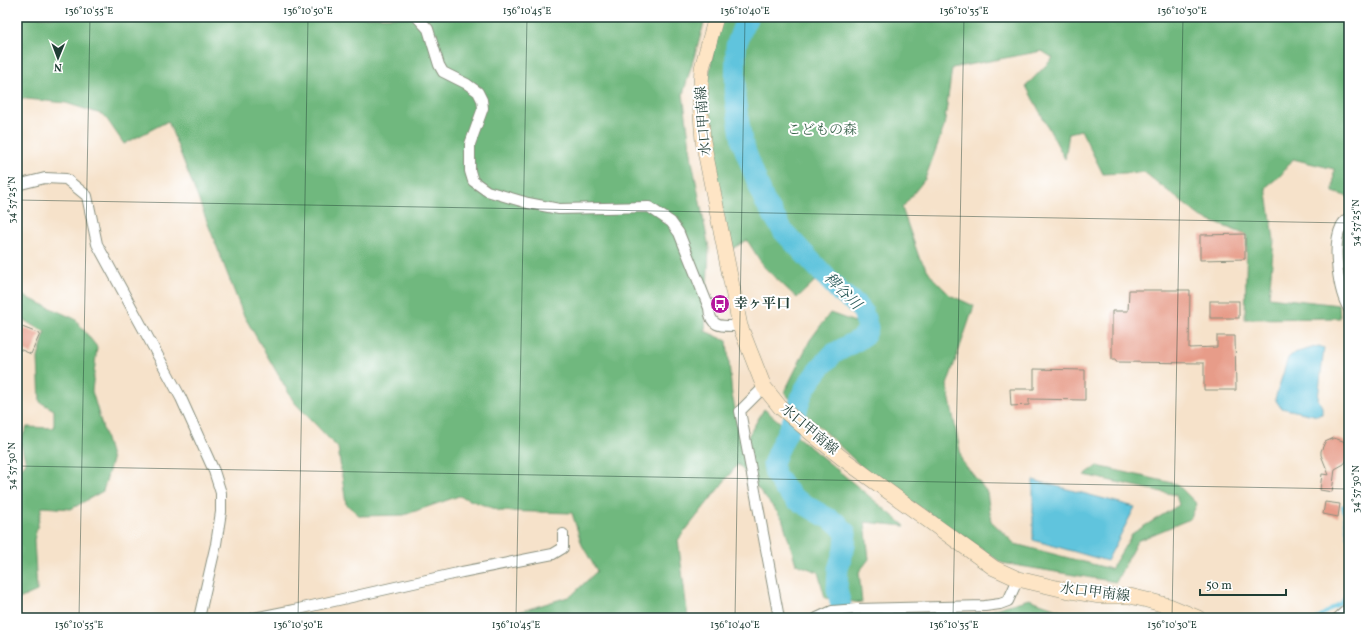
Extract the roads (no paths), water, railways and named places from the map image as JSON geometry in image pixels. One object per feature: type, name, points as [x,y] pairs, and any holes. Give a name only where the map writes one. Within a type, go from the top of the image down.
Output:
[{"type":"main road","name":"水口甲南線","points":[[716,17],[702,68],[700,101],[703,141],[740,326],[764,387],[780,407],[842,458],[994,568],[1018,579],[1065,590],[1100,596],[1130,596],[1147,600],[1169,606],[1198,618]]},
{"type":"street","points":[[417,17],[428,29],[439,65],[443,72],[467,84],[478,92],[482,100],[483,108],[470,144],[470,171],[473,182],[487,191],[528,203],[559,209],[649,206],[671,222],[679,233],[709,308],[709,315],[712,321],[719,326],[740,326]]},
{"type":"street","points":[[17,186],[45,178],[66,179],[87,196],[97,244],[181,398],[214,471],[221,493],[221,512],[216,544],[199,618]]},
{"type":"street","points":[[1349,218],[1341,226],[1336,241],[1338,276],[1349,309]]},
{"type":"street","points":[[764,387],[740,411],[779,618]]},
{"type":"street","points":[[254,618],[462,572],[553,554],[563,548],[563,534]]},
{"type":"street","points":[[817,618],[832,611],[857,609],[985,606],[1000,604],[1008,601],[1018,579]]},
{"type":"street","points":[[1338,618],[1349,608]]},
{"type":"water","points":[[1319,346],[1324,348],[1318,399],[1322,407],[1322,414],[1318,416],[1281,408],[1275,399],[1288,358],[1294,353]]},
{"type":"water","points":[[1033,480],[1135,507],[1107,561],[1033,540]]},
{"type":"waterway","name":"稗谷川","points":[[748,17],[736,46],[735,98],[742,142],[764,200],[783,231],[841,293],[856,304],[863,312],[868,328],[866,334],[858,340],[833,354],[810,381],[803,392],[795,416],[773,464],[775,474],[784,488],[795,499],[838,524],[846,533],[845,546],[838,569],[837,589],[845,618]]},
{"type":"waterway","points":[[1343,506],[1349,540]]},
{"type":"waterway","points":[[1317,618],[1342,602],[1349,592]]},
{"type":"waterway","points":[[851,618],[861,615],[867,618]]},
{"type":"place","name":"幸ヶ平口","points":[[720,304]]},
{"type":"park label","name":"こどもの森","points":[[822,130]]}]
